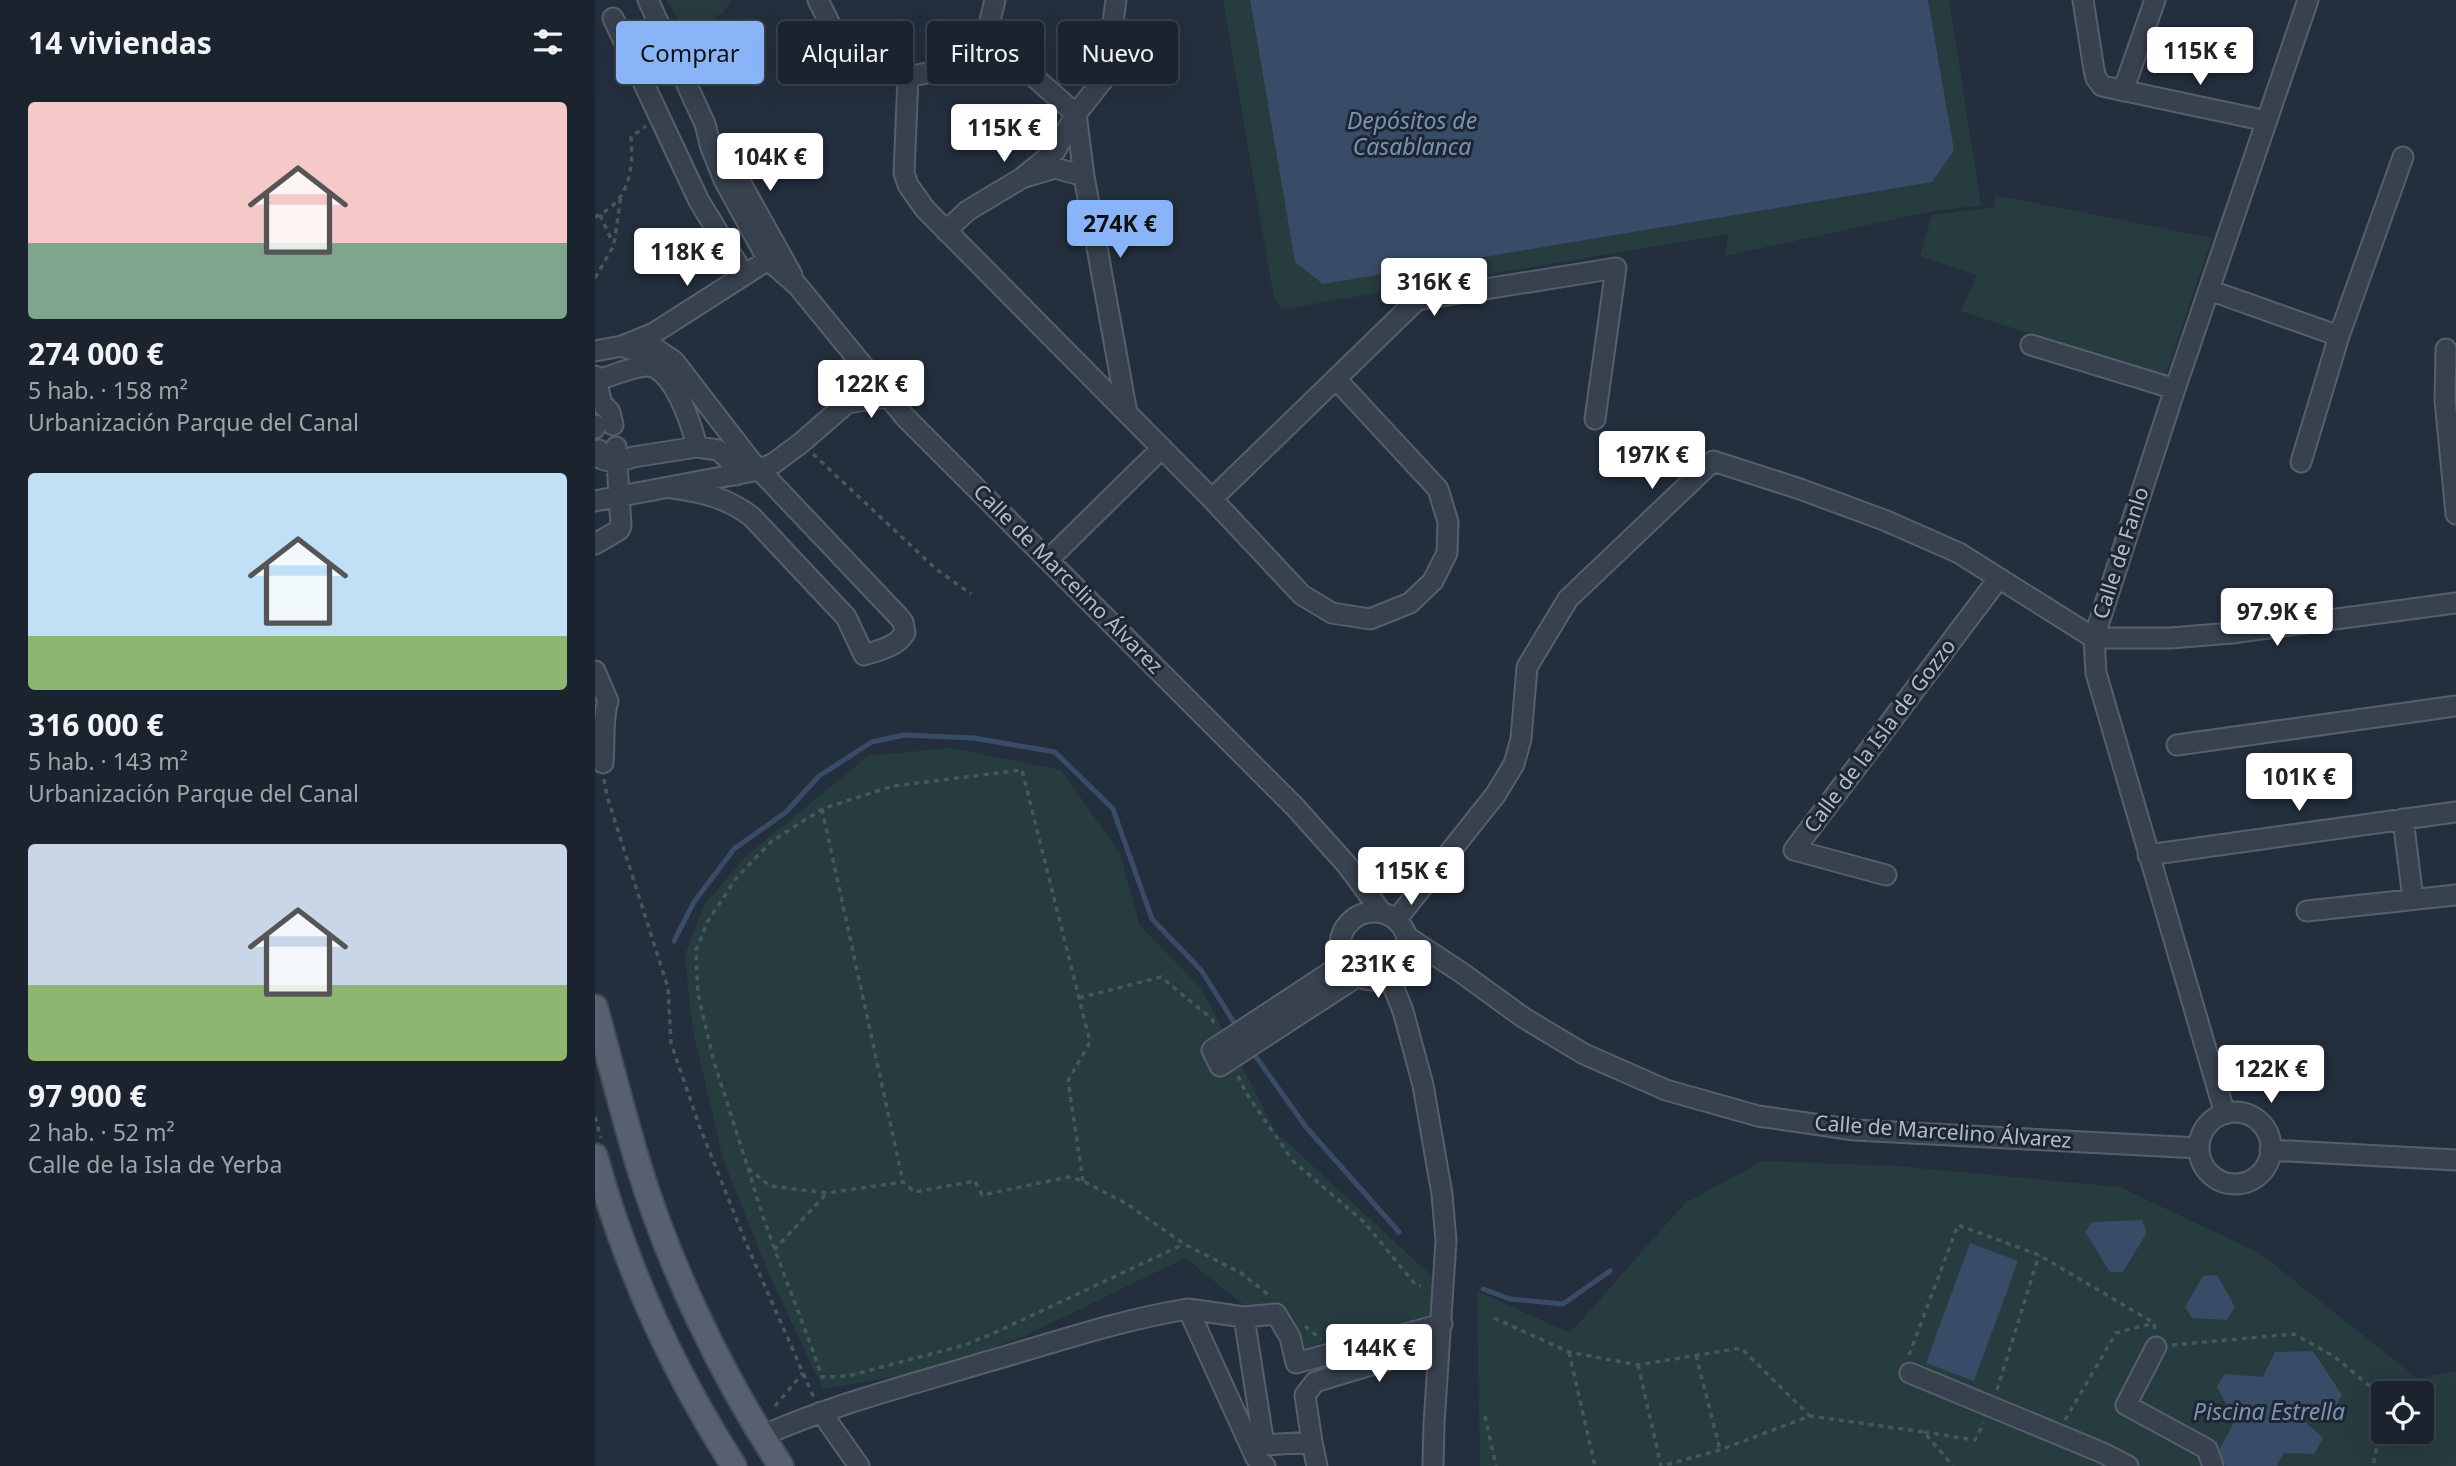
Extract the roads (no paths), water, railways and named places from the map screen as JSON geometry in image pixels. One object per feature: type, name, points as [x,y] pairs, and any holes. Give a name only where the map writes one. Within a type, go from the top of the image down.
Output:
[{"type":"main road","points":[[595,1007],[640,1168],[668,1248],[707,1332],[762,1436],[781,1466]]},
{"type":"main road","points":[[595,1156],[631,1263],[658,1325],[708,1425],[734,1466]]},
{"type":"street","name":"Calle de Marcelino Álvarez","points":[[648,0],[705,124],[713,155],[724,180],[768,260],[797,285]]},
{"type":"street","points":[[818,0],[828,21]]},
{"type":"street","points":[[990,21],[995,0]]},
{"type":"street","points":[[946,231],[967,211],[1021,178],[1055,151],[1076,114],[1106,76],[1116,0]]},
{"type":"street","points":[[2083,0],[2096,78],[2102,86],[2267,121]]},
{"type":"street","points":[[2123,91],[2155,0]]},
{"type":"street","name":"Calle de Fanlo","points":[[2225,1114],[2096,673],[2094,638],[2175,389],[2308,0]]},
{"type":"street","points":[[614,18],[699,201],[740,268]]},
{"type":"street","points":[[908,84],[904,173],[908,186],[925,209],[1127,412],[1303,595],[1332,613],[1370,619],[1410,603],[1433,581],[1447,552],[1448,522],[1438,489],[1336,379]]},
{"type":"street","points":[[1041,84],[1076,114],[1084,176],[1127,412]]},
{"type":"street","name":"Calle de Marcelino Álvarez","points":[[705,124],[718,141],[797,285],[887,397],[1295,807],[1395,923],[1524,1018],[1584,1054],[1666,1090],[1758,1116],[1855,1130],[2199,1148]]},
{"type":"street","points":[[2301,462],[2339,336],[2403,157]]},
{"type":"street","points":[[1021,178],[1055,169],[1084,176]]},
{"type":"street","points":[[595,351],[622,346],[654,332],[768,260]]},
{"type":"street","points":[[1212,499],[1417,300],[1616,268],[1595,419]]},
{"type":"street","points":[[2209,289],[2339,336]]},
{"type":"street","points":[[2031,345],[2175,389]]},
{"type":"street","points":[[622,346],[629,349],[656,349],[668,356],[729,448],[759,470],[898,616],[903,622],[905,633],[890,647],[864,655],[846,617],[752,517],[742,509],[714,496],[672,488]]},
{"type":"street","points":[[2446,349],[2445,400],[2456,514]]},
{"type":"street","points":[[601,426],[610,412],[599,409],[596,378],[648,366],[661,372],[672,384],[688,416],[697,447]]},
{"type":"street","points":[[595,501],[736,475],[759,470],[774,463],[847,403],[865,369]]},
{"type":"street","points":[[847,403],[887,397]]},
{"type":"street","points":[[595,544],[619,530],[621,526],[619,496],[610,453],[633,457],[697,447],[729,448]]},
{"type":"street","points":[[729,448],[728,459],[736,475]]},
{"type":"street","points":[[1048,560],[1162,448]]},
{"type":"street","points":[[1395,923],[1496,794],[1514,764],[1521,739],[1527,667],[1568,599],[1713,461],[1884,520],[1959,553],[2094,638],[2170,639],[2232,634],[2456,603]]},
{"type":"street","name":"Calle de la Isla de Gozzo","points":[[1886,875],[1794,850],[1999,578]]},
{"type":"street","points":[[595,671],[608,701],[603,716],[606,733],[603,763]]},
{"type":"street","points":[[2177,745],[2456,706]]},
{"type":"street","points":[[2148,855],[2456,812]]},
{"type":"street","points":[[2403,819],[2413,900]]},
{"type":"street","name":"Calle de Marcelino Álvarez","points":[[1347,865],[1359,916]]},
{"type":"street","points":[[2307,911],[2456,895]]},
{"type":"street","points":[[1395,923],[1366,913],[1351,921],[1341,936],[1341,955],[1351,970],[1369,980],[1389,976],[1406,958],[1434,954]]},
{"type":"street","points":[[1395,923],[1406,958]]},
{"type":"street","points":[[1227,1052],[1351,970]]},
{"type":"street","points":[[1389,976],[1403,1011],[1423,1085],[1438,1166],[1445,1241],[1433,1466]]},
{"type":"street","points":[[2237,1112],[2256,1120],[2269,1137],[2270,1150],[2263,1169],[2255,1177],[2234,1184],[2213,1177],[2200,1159],[2201,1136],[2206,1126],[2225,1114],[2237,1112]]},
{"type":"street","points":[[2270,1150],[2456,1160]]},
{"type":"street","points":[[762,1436],[818,1405],[1146,1315],[1188,1309],[1244,1317],[1276,1314],[1290,1337],[1296,1363],[1442,1324]]},
{"type":"street","points":[[1188,1309],[1256,1458],[1265,1466]]},
{"type":"street","points":[[1244,1317],[1263,1445],[1312,1442]]},
{"type":"street","points":[[2156,1347],[2126,1405],[2207,1449],[2213,1466]]},
{"type":"street","points":[[1317,1466],[1305,1395],[1315,1382],[1414,1352],[1438,1351]]},
{"type":"street","points":[[1910,1373],[2129,1466]]},
{"type":"street","points":[[818,1405],[859,1466]]},
{"type":"water","name":"Depósitos de Casablanca","points":[[1250,0],[1928,0],[1954,150],[1932,182],[1323,284],[1295,262]]},
{"type":"water","points":[[2142,1220],[2147,1232],[2123,1272],[2110,1272],[2085,1232],[2092,1222]]},
{"type":"water","points":[[1970,1243],[2018,1261],[1974,1381],[1926,1363]]},
{"type":"water","points":[[2217,1275],[2235,1307],[2227,1320],[2192,1318],[2185,1307],[2203,1276]]},
{"type":"water","name":"Piscina Estrella","points":[[2313,1351],[2342,1395],[2334,1410],[2306,1407],[2302,1419],[2323,1438],[2314,1454],[2284,1453],[2278,1466],[2226,1466],[2218,1452],[2235,1420],[2217,1387],[2224,1374],[2263,1377],[2275,1352]]},
{"type":"waterway","points":[[674,941],[694,902],[734,849],[786,812],[819,776],[872,742],[904,735],[974,738],[1055,752],[1113,809],[1152,919],[1201,970],[1237,1027]]},
{"type":"waterway","points":[[1254,1054],[1306,1127],[1399,1232]]},
{"type":"waterway","points":[[1483,1289],[1510,1299],[1563,1304],[1610,1271]]}]
